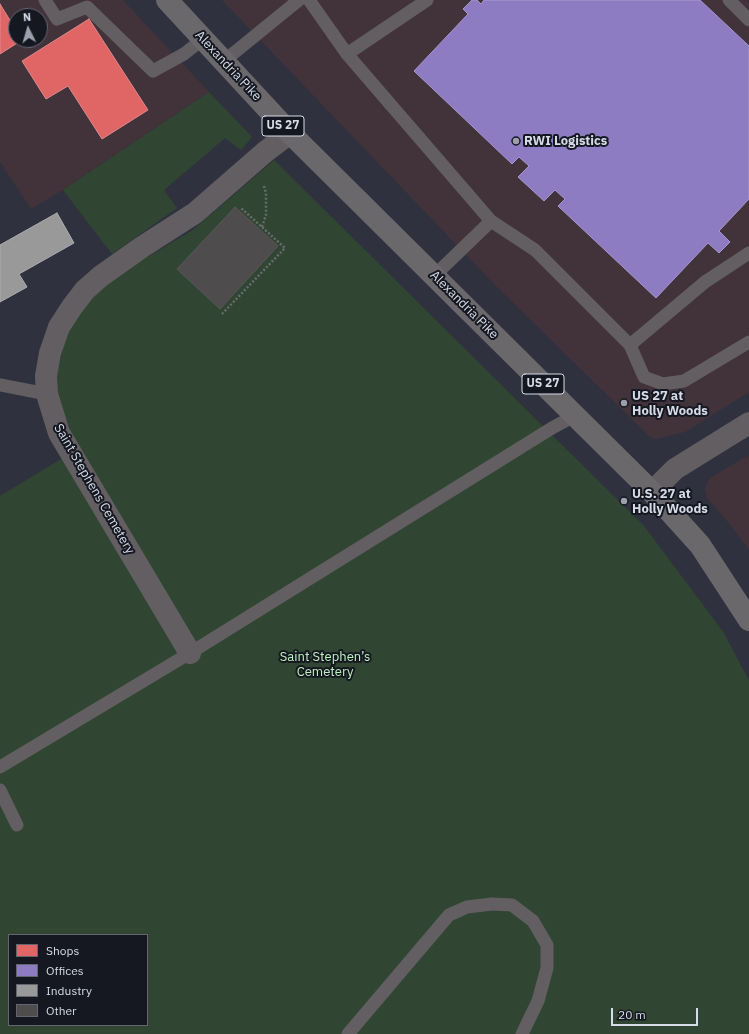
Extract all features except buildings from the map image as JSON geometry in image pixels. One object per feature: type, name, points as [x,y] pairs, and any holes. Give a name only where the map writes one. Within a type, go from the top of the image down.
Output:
[{"type":"main road","name":"Alexandria Pike","points":[[167,0],[290,133],[652,492],[700,545],[748,615]]},
{"type":"street","name":"Saint Stephens Cemetery","points":[[190,653],[59,433],[47,394],[46,376],[50,354],[59,327],[72,306],[85,290],[101,276],[195,212],[253,162],[290,133]]},
{"type":"street","points":[[652,492],[675,469],[749,424]]},
{"type":"lane","points":[[45,0],[58,19],[87,7],[153,70],[184,54],[203,39]]},
{"type":"lane","points":[[224,61],[299,0]]},
{"type":"lane","points":[[309,0],[347,54],[491,220],[535,250],[630,345],[644,377],[663,384],[684,381],[749,342]]},
{"type":"lane","points":[[347,54],[427,0]]},
{"type":"lane","points":[[729,0],[749,20]]},
{"type":"lane","points":[[434,276],[491,220]]},
{"type":"lane","points":[[630,345],[705,282],[749,253]]},
{"type":"lane","points":[[0,386],[47,394]]},
{"type":"lane","points":[[0,767],[190,653],[552,428],[576,415]]},
{"type":"lane","points":[[0,790],[17,825]]},
{"type":"lane","points":[[348,1034],[450,915],[467,907],[492,904],[512,905],[533,921],[547,945],[547,968],[543,986],[538,1001],[522,1034]]},
{"type":"path","points":[[253,162],[261,175],[266,193],[266,214],[262,227]]},
{"type":"path","points":[[222,190],[285,248],[222,314]]},
{"type":"shaded area","points":[[0,0],[123,0],[209,92],[63,190],[31,209],[0,162]]},
{"type":"shaded area","points":[[222,0],[747,0],[749,2],[749,392],[685,432],[656,439],[650,437],[494,284]]},
{"type":"shaded area","points":[[749,455],[749,550],[707,498],[705,488],[710,478]]},
{"type":"green space","points":[[209,92],[252,137],[241,150],[225,138],[164,190],[177,208],[112,254],[63,190]]},
{"type":"green space","name":"Saint Stephen’s Cemetery","points":[[274,160],[644,526],[724,633],[749,681],[749,1034],[0,1034],[0,496],[76,450],[54,386],[66,335],[81,309],[107,281],[193,230]]},
{"type":"place","name":"RWI Logistics","points":[[516,141]]},
{"type":"place","name":"US 27 at Holly Woods","points":[[624,403]]},
{"type":"place","name":"U.S. 27 at Holly Woods","points":[[624,501]]}]
